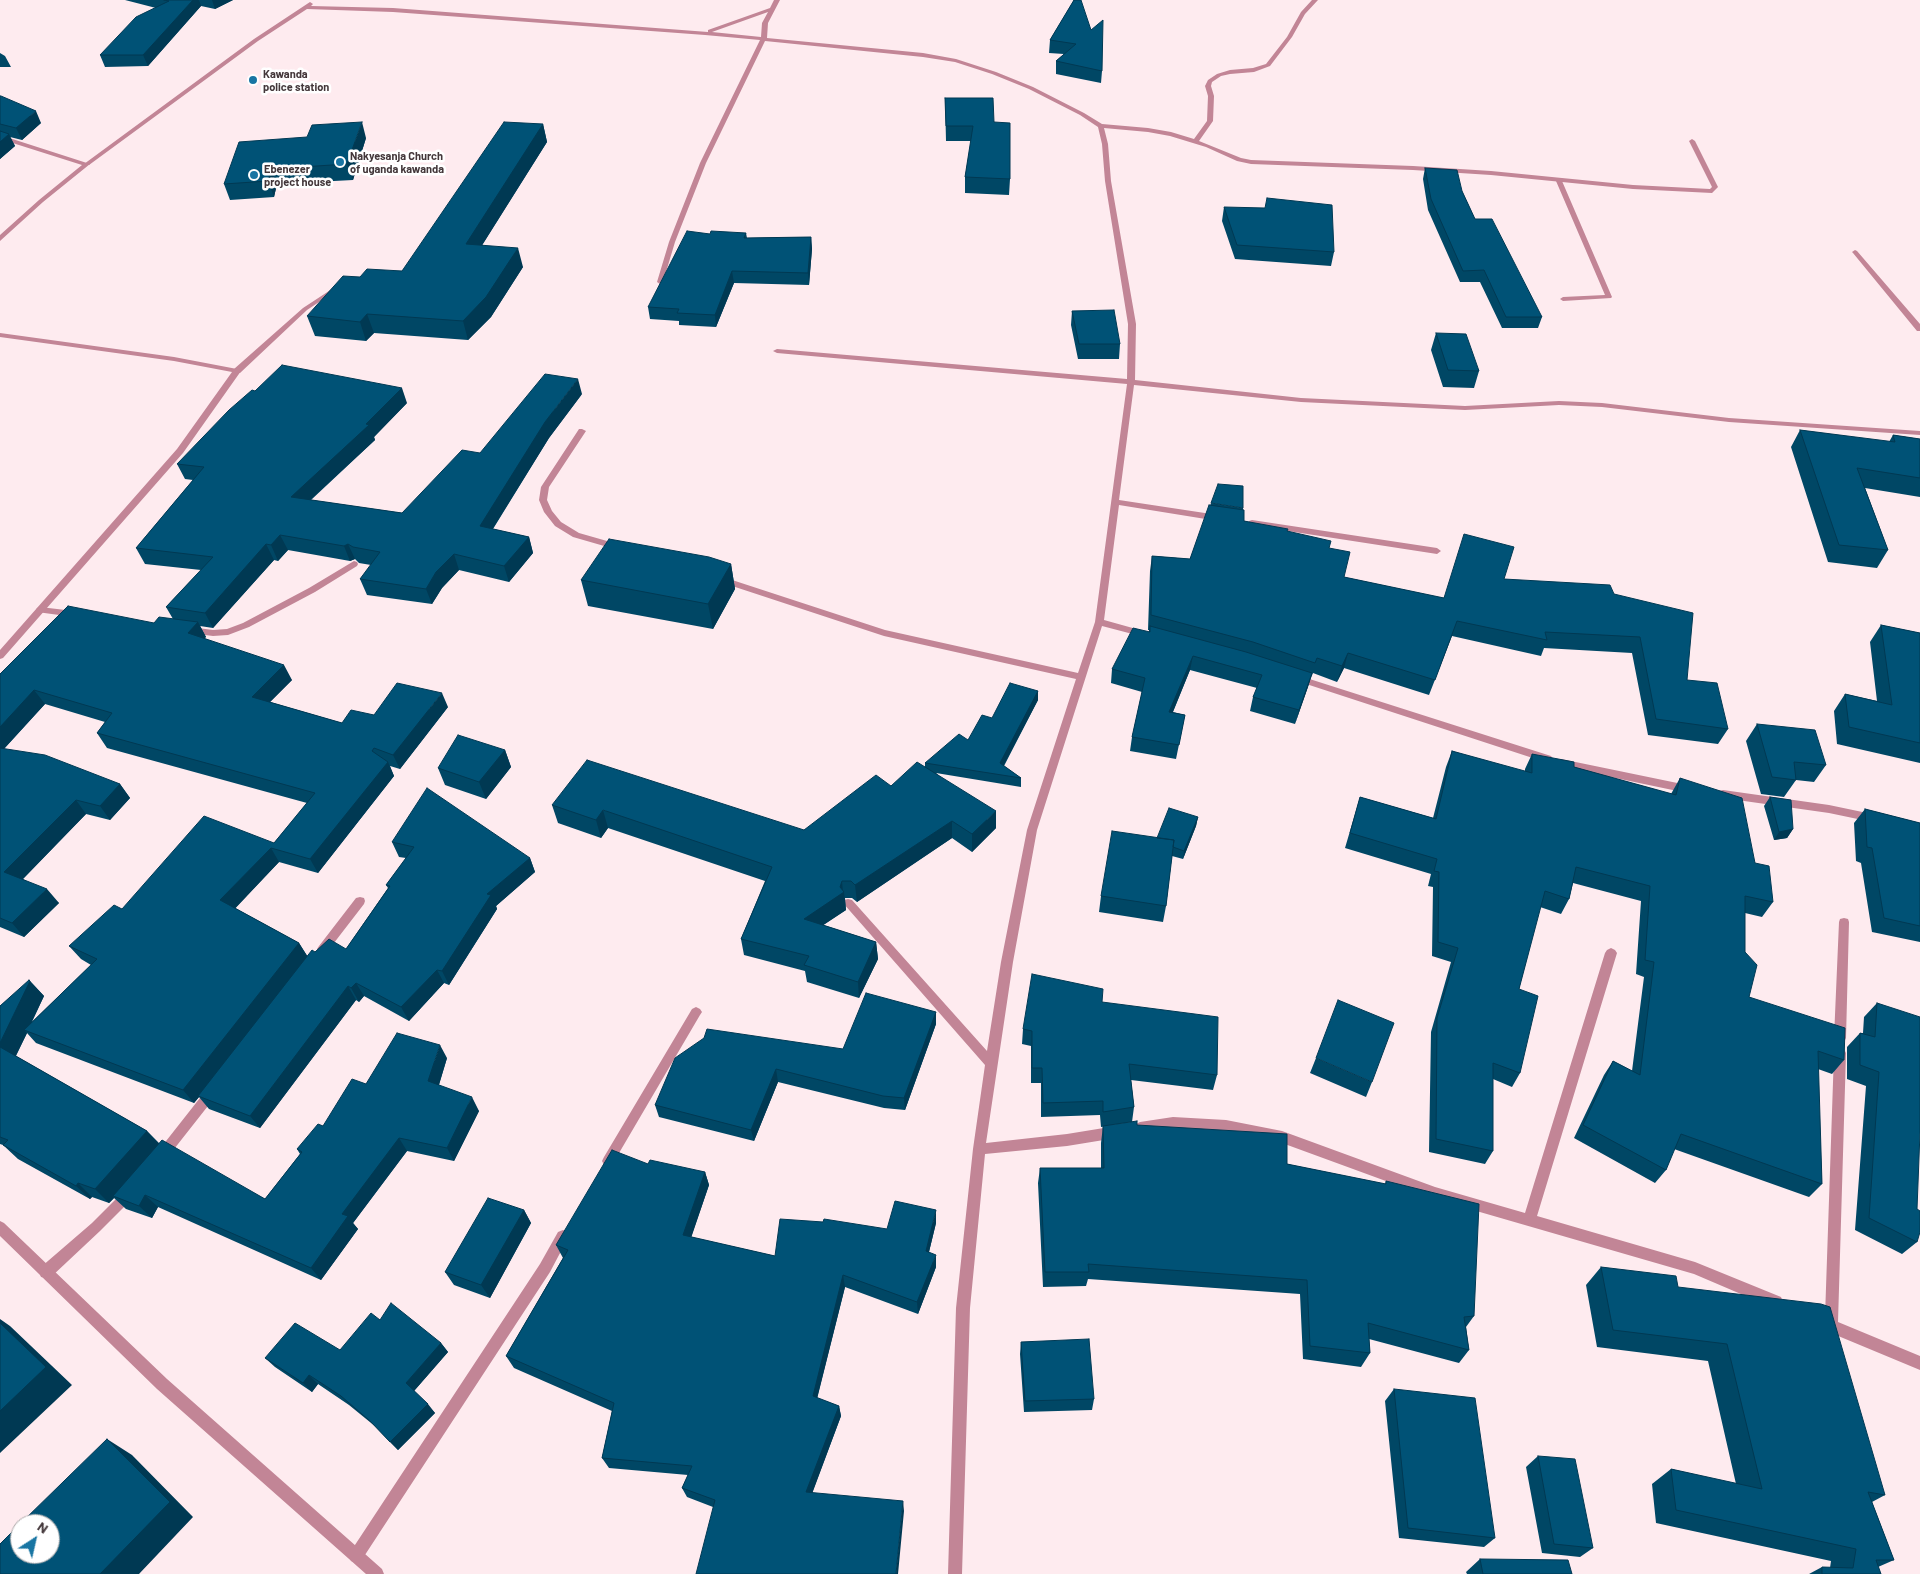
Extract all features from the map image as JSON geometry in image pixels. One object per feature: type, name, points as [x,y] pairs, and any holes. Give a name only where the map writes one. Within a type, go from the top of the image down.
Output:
[{"type":"street","points":[[0,238],[87,164],[314,0]]},
{"type":"street","points":[[660,282],[672,242],[703,163],[764,38],[765,23],[770,10],[777,0]]},
{"type":"street","points":[[1195,142],[1210,121],[1211,96],[1208,86],[1210,81],[1219,75],[1236,71],[1261,69],[1268,65],[1289,37],[1303,13],[1315,0]]},
{"type":"street","points":[[306,7],[393,10],[705,33],[923,55],[956,61],[994,73],[1031,88],[1101,126],[1148,130],[1195,142],[1239,160],[1251,162],[1413,168],[1491,173],[1559,181],[1712,191],[1715,187],[1692,141]]},
{"type":"street","points":[[705,33],[770,10]]},
{"type":"street","points":[[955,1574],[964,1308],[979,1149],[991,1064],[1007,962],[1032,830],[1099,622],[1131,382],[1132,324],[1108,181],[1105,144],[1101,126]]},
{"type":"street","points":[[0,137],[87,164]]},
{"type":"street","points":[[1559,181],[1609,297],[1563,299]]},
{"type":"street","points":[[1855,252],[1920,329]]},
{"type":"street","points":[[0,656],[180,451],[237,370],[305,309],[334,290]]},
{"type":"street","points":[[0,335],[174,359],[237,370]]},
{"type":"street","points":[[777,351],[1131,382],[1310,401],[1465,408],[1559,403],[1729,420],[1920,433]]},
{"type":"street","points":[[582,431],[545,487],[543,500],[548,512],[558,524],[576,535],[623,549]]},
{"type":"street","points":[[1116,502],[1223,519]]},
{"type":"street","points":[[1242,522],[1436,551]]},
{"type":"street","points":[[183,629],[213,633],[228,632],[246,625],[312,590],[354,564]]},
{"type":"street","points":[[717,578],[884,633],[1081,677]]},
{"type":"street","points":[[40,610],[87,616]]},
{"type":"street","points":[[1099,622],[1154,637]]},
{"type":"street","points":[[1284,674],[1574,767],[1706,792],[1829,809],[1884,820]]},
{"type":"street","points":[[317,956],[360,901]]},
{"type":"street","points":[[848,903],[991,1064]]},
{"type":"street","points":[[1831,1326],[1844,922]]},
{"type":"street","points":[[1530,1219],[1611,953]]},
{"type":"street","points":[[600,1174],[696,1012]]},
{"type":"street","points":[[154,1165],[220,1082]]},
{"type":"street","points":[[979,1149],[1067,1140],[1173,1123],[1226,1126],[1282,1137],[1435,1193],[1695,1268],[1786,1306]]},
{"type":"street","points":[[46,1272],[96,1227],[136,1186]]},
{"type":"street","points":[[356,1556],[545,1268],[570,1225]]},
{"type":"street","points":[[0,1228],[162,1384],[377,1574]]},
{"type":"street","points":[[1813,1318],[1920,1363]]},
{"type":"building","points":[[164,0],[193,0],[143,55],[100,55],[136,17],[169,1]]},
{"type":"building","points":[[1074,0],[1081,0],[1091,30],[1103,20],[1102,71],[1056,61],[1076,44],[1050,40]]},
{"type":"building","points":[[0,96],[36,111],[16,128],[0,124]]},
{"type":"building","points":[[945,98],[993,98],[994,122],[1010,123],[1010,179],[965,177],[973,126],[946,126]]},
{"type":"building","points":[[362,122],[347,164],[271,169],[268,181],[224,184],[239,142],[307,137],[312,125]]},
{"type":"building","points":[[504,122],[543,124],[466,244],[518,248],[486,297],[463,321],[367,314],[360,322],[307,316],[343,276],[360,277],[367,269],[402,271]]},
{"type":"building","points":[[0,131],[9,134],[0,142]]},
{"type":"building","points":[[1425,168],[1457,170],[1462,191],[1475,219],[1492,219],[1542,317],[1506,317],[1484,270],[1463,271],[1431,199]]},
{"type":"building","points":[[1267,198],[1332,205],[1334,252],[1237,245],[1224,207],[1265,208]]},
{"type":"building","points":[[687,231],[710,234],[711,231],[746,233],[744,238],[811,237],[808,273],[732,271],[715,315],[677,313],[679,309],[648,307]]},
{"type":"building","points":[[1114,310],[1120,344],[1079,344],[1072,311]]},
{"type":"building","points":[[1436,333],[1466,334],[1479,371],[1448,370]]},
{"type":"building","points":[[282,365],[402,388],[366,424],[369,425],[291,497],[402,513],[462,450],[480,453],[545,374],[578,379],[545,422],[480,526],[529,537],[504,566],[454,554],[436,572],[426,589],[360,579],[380,552],[353,547],[348,544],[344,546],[280,535],[271,545],[266,544],[205,613],[166,607],[213,557],[136,548],[204,467],[177,464],[229,410],[252,390],[255,391]]},
{"type":"building","points":[[1800,430],[1895,442],[1893,435],[1920,439],[1920,478],[1857,468],[1888,550],[1839,545]]},
{"type":"building","points":[[1218,484],[1243,486],[1243,508],[1211,503]]},
{"type":"building","points":[[1209,505],[1244,510],[1244,521],[1288,529],[1287,531],[1331,541],[1329,548],[1350,552],[1344,577],[1444,598],[1464,534],[1514,547],[1504,579],[1610,585],[1614,594],[1693,613],[1687,680],[1717,683],[1728,729],[1656,719],[1640,637],[1545,632],[1547,640],[1457,621],[1435,680],[1348,653],[1342,666],[1317,658],[1315,663],[1253,642],[1151,615],[1152,556],[1190,559]]},
{"type":"building","points":[[609,539],[709,557],[731,564],[708,604],[581,580]]},
{"type":"building","points":[[68,606],[154,623],[159,617],[198,622],[188,633],[284,665],[252,697],[342,723],[351,710],[374,715],[397,683],[442,693],[393,755],[374,748],[372,751],[388,762],[310,859],[271,848],[220,900],[299,943],[183,1090],[24,1030],[97,959],[69,946],[114,905],[122,909],[204,816],[274,843],[315,793],[97,733],[112,713],[34,690],[0,727],[0,674]]},
{"type":"building","points":[[1881,625],[1920,633],[1920,743],[1849,727],[1845,694],[1892,705]]},
{"type":"building","points":[[1150,626],[1246,652],[1312,673],[1299,710],[1253,697],[1262,675],[1193,656],[1169,712],[1185,715],[1179,745],[1132,737],[1145,678],[1112,669],[1133,628],[1150,632]]},
{"type":"building","points":[[1010,683],[1038,691],[1000,763],[1021,778],[925,763],[959,734],[968,740],[982,715],[992,718]]},
{"type":"building","points":[[1757,724],[1815,730],[1826,765],[1794,762],[1796,780],[1772,777]]},
{"type":"building","points":[[458,735],[505,750],[479,782],[438,768]]},
{"type":"building","points":[[0,748],[45,755],[120,784],[100,806],[76,800],[4,872],[47,889],[12,923],[0,918]]},
{"type":"building","points":[[1452,751],[1532,773],[1532,754],[1574,762],[1574,767],[1676,795],[1680,778],[1742,798],[1755,863],[1769,866],[1773,902],[1745,896],[1745,952],[1757,965],[1749,997],[1845,1028],[1844,1060],[1818,1051],[1822,1184],[1681,1134],[1666,1170],[1583,1125],[1613,1061],[1640,1075],[1654,962],[1645,960],[1650,886],[1576,867],[1569,899],[1545,891],[1519,989],[1538,996],[1520,1073],[1493,1063],[1493,1151],[1436,1139],[1437,1018],[1458,948],[1438,942],[1439,872],[1434,871],[1437,859],[1350,833],[1360,797],[1436,819]]},
{"type":"building","points":[[587,760],[804,830],[876,775],[891,786],[917,762],[996,811],[972,834],[952,821],[855,885],[851,881],[842,881],[840,887],[844,892],[804,919],[876,942],[858,982],[804,965],[809,956],[741,939],[772,867],[603,810],[596,820],[552,805]]},
{"type":"building","points":[[427,788],[530,858],[487,894],[491,895],[442,971],[437,970],[401,1007],[356,983],[351,988],[348,986],[250,1116],[198,1096],[312,950],[315,952],[329,939],[346,949],[390,886],[386,885],[414,847],[392,842]]},
{"type":"building","points":[[1770,797],[1791,800],[1793,829],[1779,832]]},
{"type":"building","points":[[1169,808],[1198,817],[1184,851],[1173,847],[1174,840],[1157,838]]},
{"type":"building","points":[[1865,809],[1920,823],[1920,926],[1884,918],[1872,848],[1867,847]]},
{"type":"building","points":[[1112,831],[1174,840],[1166,906],[1101,896]]},
{"type":"building","points":[[1032,974],[1103,989],[1102,1002],[1218,1017],[1217,1075],[1129,1064],[1134,1107],[1103,1112],[1103,1101],[1043,1103],[1042,1068],[1032,1068],[1032,1031],[1023,1029]]},
{"type":"building","points":[[30,981],[0,1043],[0,1006]]},
{"type":"building","points":[[866,993],[936,1012],[904,1098],[883,1096],[776,1069],[751,1130],[655,1105],[675,1058],[704,1038],[707,1029],[843,1049]]},
{"type":"building","points":[[1338,1000],[1394,1023],[1372,1082],[1316,1058]]},
{"type":"building","points":[[1877,1003],[1920,1017],[1920,1132],[1917,1209],[1920,1211],[1920,1232],[1917,1242],[1869,1218],[1879,1072],[1860,1065],[1860,1033],[1875,1037]]},
{"type":"building","points":[[397,1033],[440,1045],[428,1081],[472,1097],[447,1148],[399,1138],[342,1214],[348,1216],[311,1268],[145,1195],[139,1206],[113,1196],[162,1140],[265,1199],[302,1152],[297,1149],[318,1124],[323,1126],[352,1079],[366,1084]]},
{"type":"building","points":[[0,1047],[147,1131],[95,1189],[78,1183],[76,1186],[3,1145],[8,1140],[0,1137]]},
{"type":"building","points":[[1137,1121],[1137,1125],[1287,1134],[1287,1164],[1386,1184],[1386,1181],[1479,1204],[1474,1316],[1464,1317],[1469,1350],[1368,1323],[1370,1353],[1310,1346],[1307,1280],[1088,1264],[1089,1272],[1045,1272],[1040,1168],[1104,1168],[1103,1126]]},
{"type":"building","points":[[612,1150],[648,1164],[650,1160],[705,1172],[683,1235],[775,1256],[780,1219],[823,1222],[824,1219],[887,1229],[895,1201],[936,1210],[926,1251],[936,1255],[917,1302],[843,1275],[813,1396],[839,1406],[806,1492],[903,1501],[896,1574],[696,1574],[715,1500],[682,1488],[692,1466],[602,1458],[614,1403],[506,1356],[568,1250],[556,1245]]},
{"type":"building","points":[[488,1198],[524,1210],[481,1285],[445,1272]]},
{"type":"building","points":[[1601,1267],[1676,1276],[1678,1287],[1821,1304],[1830,1307],[1885,1495],[1868,1492],[1894,1560],[1876,1560],[1881,1574],[1822,1574],[1822,1567],[1853,1568],[1856,1549],[1676,1510],[1671,1469],[1762,1489],[1727,1344],[1613,1330]]},
{"type":"building","points":[[391,1303],[441,1343],[406,1383],[428,1404],[390,1442],[370,1421],[341,1396],[309,1375],[303,1383],[265,1358],[295,1323],[340,1350],[371,1313],[380,1320]]},
{"type":"building","points":[[0,1323],[46,1367],[0,1411]]},
{"type":"building","points":[[1089,1339],[1094,1399],[1025,1401],[1021,1342]]},
{"type":"building","points":[[1394,1389],[1475,1398],[1495,1538],[1408,1528]]},
{"type":"building","points":[[107,1439],[170,1502],[100,1574],[0,1574],[0,1544],[10,1534],[10,1564],[60,1564],[60,1514],[30,1514]]},
{"type":"building","points":[[1538,1456],[1575,1459],[1593,1548],[1554,1544]]},
{"type":"building","points":[[1480,1559],[1568,1560],[1572,1574],[1483,1574]]},
{"type":"place","name":"Kawanda police station","points":[[253,80]]},
{"type":"place","name":"Nakyesanja Church of uganda kawanda","points":[[340,162]]},
{"type":"place","name":"Ebenezer project house","points":[[254,175]]}]
